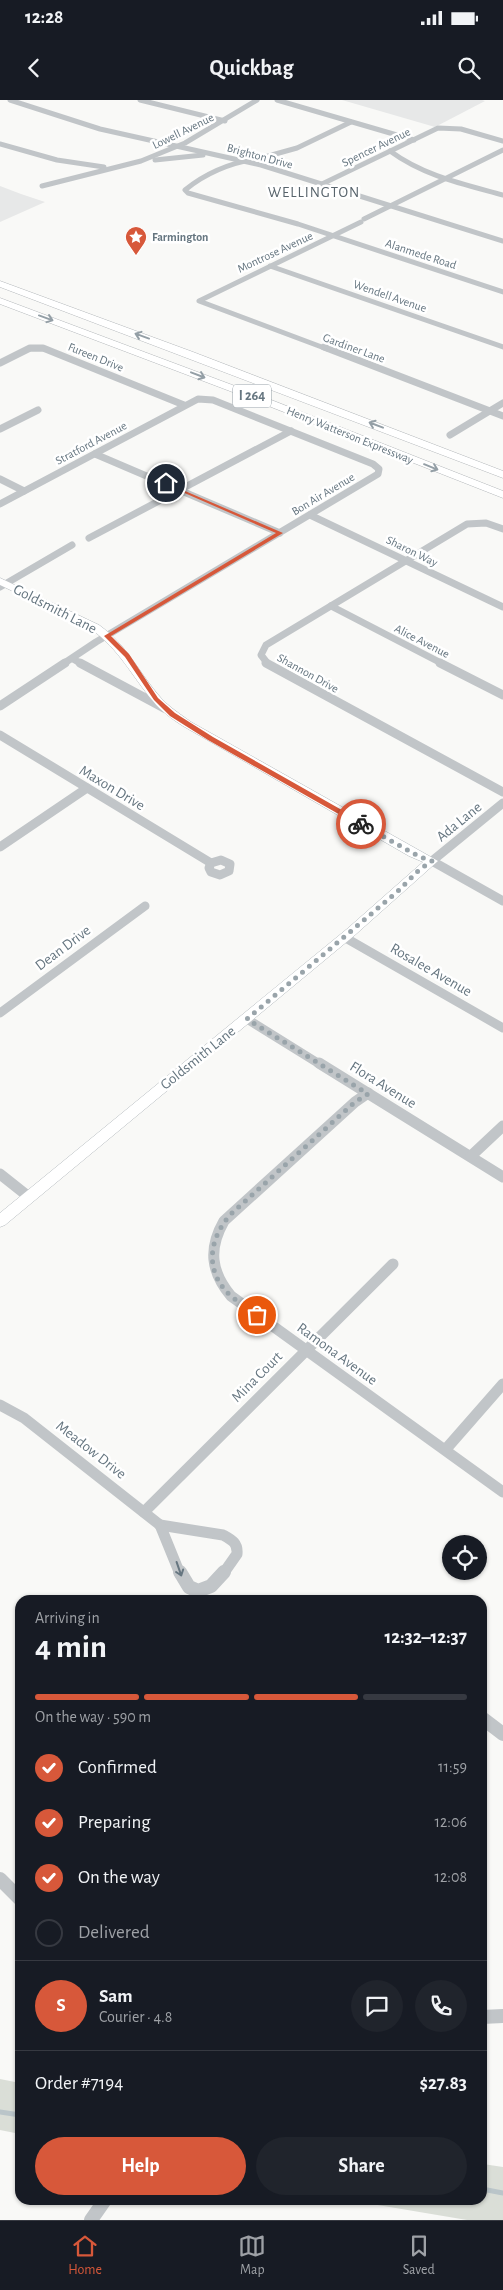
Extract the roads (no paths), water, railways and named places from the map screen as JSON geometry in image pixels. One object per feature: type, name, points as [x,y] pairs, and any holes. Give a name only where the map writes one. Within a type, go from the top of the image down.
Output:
[{"type":"highway","points":[[0,273],[119,328]]},
{"type":"highway","name":"Henry Watterson Expressway","points":[[0,284],[503,475]]},
{"type":"highway","name":"Henry Watterson Expressway","points":[[0,301],[247,394],[503,495]]},
{"type":"street","name":"Brighton Drive","points":[[10,100],[100,129],[261,165],[503,241]]},
{"type":"street","points":[[140,100],[225,121]]},
{"type":"street","name":"Lowell Avenue","points":[[141,161],[178,146],[225,121],[257,100]]},
{"type":"street","points":[[277,100],[414,140]]},
{"type":"street","points":[[202,196],[195,185],[207,174],[241,160],[261,158],[297,148],[351,122]]},
{"type":"street","name":"Spencer Avenue","points":[[322,184],[390,151],[395,144],[414,140],[438,128],[461,130],[503,141]]},
{"type":"street","points":[[384,132],[395,144]]},
{"type":"street","points":[[0,144],[57,160],[112,168]]},
{"type":"street","name":"Montrose Avenue","points":[[198,301],[503,150]]},
{"type":"street","points":[[390,151],[412,167],[503,195]]},
{"type":"street","name":"Lowell Avenue","points":[[42,186],[141,161],[219,155]]},
{"type":"street","points":[[261,158],[261,165]]},
{"type":"street","name":"Alanmede Road","points":[[195,185],[187,188],[186,192],[332,235],[503,292]]},
{"type":"street","name":"Wendell Avenue","points":[[270,266],[503,347]]},
{"type":"street","name":"Gardiner Lane","points":[[198,301],[503,416]]},
{"type":"street","name":"Fureen Drive","points":[[0,363],[30,348],[44,348],[184,405]]},
{"type":"street","name":"Stratford Avenue","points":[[0,504],[193,400],[213,400],[291,431]]},
{"type":"street","points":[[450,435],[503,403]]},
{"type":"street","points":[[0,429],[38,410]]},
{"type":"street","points":[[89,538],[291,431]]},
{"type":"street","name":"Bon Air Avenue","points":[[0,706],[107,636],[378,474],[379,470],[374,464],[291,431]]},
{"type":"street","points":[[95,454],[182,489],[280,533]]},
{"type":"street","points":[[0,480],[24,491]]},
{"type":"street","name":"Sharon Way","points":[[310,515],[503,607]]},
{"type":"street","name":"Shannon Drive","points":[[503,529],[486,523],[467,524],[266,644],[261,650],[261,659],[274,668],[503,792]]},
{"type":"street","points":[[2,584],[72,545]]},
{"type":"street","name":"Goldsmith Lane","points":[[2,584],[95,627],[127,655],[164,708],[210,738],[413,853],[432,861]]},
{"type":"street","name":"Alice Avenue","points":[[330,606],[503,695]]},
{"type":"street","points":[[73,659],[164,708]]},
{"type":"street","name":"Maxon Drive","points":[[0,735],[211,863]]},
{"type":"street","points":[[0,847],[87,788]]},
{"type":"street","name":"Ada Lane","points":[[432,861],[503,803]]},
{"type":"street","points":[[432,861],[503,902]]},
{"type":"street","name":"Goldsmith Lane","points":[[0,1221],[247,1019],[398,891],[420,869],[432,861]]},
{"type":"street","name":"Dean Drive","points":[[0,1013],[145,906]]},
{"type":"street","name":"Rosalee Avenue","points":[[344,937],[503,1028]]},
{"type":"street","name":"Flora Avenue","points":[[247,1019],[503,1177]]},
{"type":"street","name":"Ramona Avenue","points":[[368,1094],[355,1102],[231,1214],[218,1230],[212,1248],[213,1267],[216,1277],[226,1291],[503,1492]]},
{"type":"street","points":[[471,1156],[503,1126]]},
{"type":"street","points":[[0,1174],[29,1197]]},
{"type":"street","name":"Mina Court","points":[[144,1512],[393,1264]]},
{"type":"street","points":[[446,1449],[503,1384]]},
{"type":"street","name":"Meadow Drive","points":[[0,1405],[24,1418],[160,1525],[169,1540],[182,1578],[187,1586],[196,1591],[205,1590],[233,1563],[238,1553],[237,1545],[233,1539],[223,1535],[160,1525]]},
{"type":"street","points":[[487,1722],[503,1734]]},
{"type":"street","points":[[0,1880],[15,1894]]},
{"type":"street","points":[[487,2017],[503,2016]]},
{"type":"street","points":[[91,2220],[102,2205]]},
{"type":"waterway","points":[[0,2112],[15,2114]]},
{"type":"waterway","points":[[487,2190],[503,2193]]},
{"type":"place","name":"Farmington","points":[[136,256]]},
{"type":"district","name":"WELLINGTON","points":[[314,192]]}]
